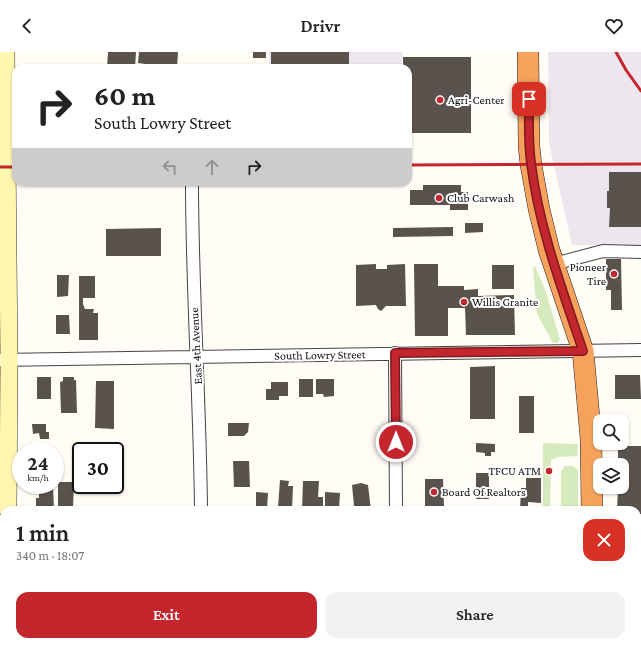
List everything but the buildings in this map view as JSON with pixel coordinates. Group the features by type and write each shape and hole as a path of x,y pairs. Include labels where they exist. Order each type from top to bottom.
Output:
{"highway":[{"path":"528,52 529,146 539,209 554,264 583,351 590,439 592,506"}],"street":[{"path":"6,52 5,360 8,506"},
{"name":"East 4th Avenue","path":"192,186 192,265 197,358 201,506"},
{"path":"554,264 603,251 641,252"},
{"name":"South Lowry Street","path":"5,360 641,350"},
{"path":"395,353 396,506"}],"shaded area":[{"path":"269,52 402,52 402,64 269,64"},
{"path":"548,52 641,52 641,246 572,245 549,144"}],"green space":[{"path":"535,266 546,292 560,340 557,343 553,343 537,314 533,269"},
{"path":"543,443 578,444 577,456 558,457 551,460 550,506 543,506"},
{"path":"565,466 573,466 578,470 578,506 561,506 561,471"}],"railway":[{"path":"616,52 626,70 641,91"},
{"path":"412,165 641,164"},
{"path":"0,167 12,167"}],"place":[{"name":"Agri-Center","path":"440,100"},
{"name":"Club Carwash","path":"439,198"},
{"name":"Pioneer Tire","path":"614,274"},
{"name":"Willis Granite","path":"464,302"},
{"name":"TFCU ATM","path":"549,471"},
{"name":"Board Of Realtors","path":"434,492"}],"route":[{"path":"396,442 395,353 583,351 549,250 539,209 529,146 529,99"}]}
